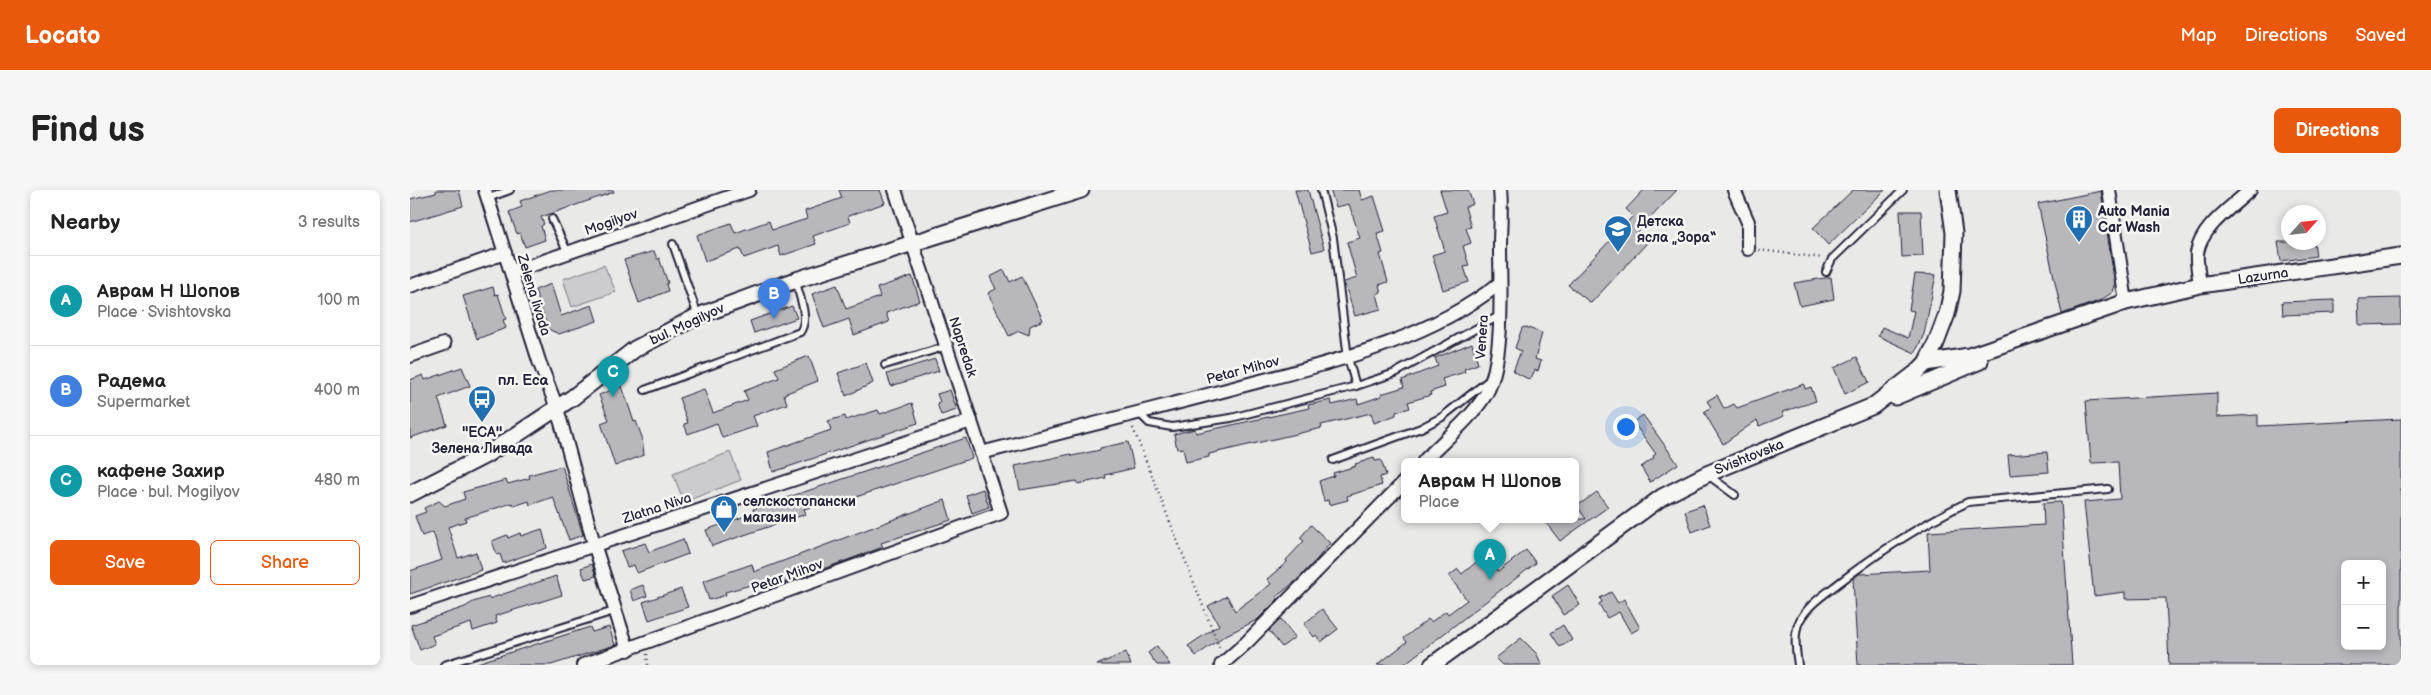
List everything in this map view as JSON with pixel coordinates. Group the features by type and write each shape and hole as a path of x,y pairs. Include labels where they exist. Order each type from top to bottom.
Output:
{"street":[{"name":"Mogilyov","path":"512,272 748,190"},
{"name":"Napredak","path":"895,190 1001,513"},
{"name":"bul. Mogilyov","path":"410,494 486,455 572,398 635,349 698,316 796,280 1081,190"},
{"name":"Venera","path":"1427,458 1473,410 1486,394 1494,376 1498,350 1500,190"},
{"path":"1734,190 1748,222 1748,249"},
{"name":"Svishtovska","path":"1432,665 1662,497 1707,474 1873,406 1926,363 1947,314 1952,291 1954,232 1948,190"},
{"path":"2109,190 2126,302"},
{"path":"2200,285 2197,254 2200,242 2208,230 2250,190"},
{"name":"Zelena livada","path":"486,194 539,361 557,408 594,544 628,650"},
{"path":"411,282 506,253"},
{"name":"Lazurna","path":"2060,326 2126,302 2200,285 2401,256"},
{"name":"Petar Mihov","path":"982,452 1348,358 1419,329 1468,306 1500,283"},
{"path":"1926,363 1969,356 2060,326"},
{"path":"1873,406 2060,326"},
{"path":"410,356 444,344"},
{"name":"Zlatna Niva","path":"410,606 971,421"},
{"path":"1223,663 1320,569 1401,485"},
{"name":"Petar Mihov","path":"583,665 1001,513"}],"lane":[{"path":"486,194 510,190"},
{"path":"1321,190 1333,238 1348,358 1356,386"},
{"path":"1826,272 1832,259 1903,190"},
{"path":"552,220 568,253"},
{"path":"673,244 698,316"},
{"path":"644,390 800,332 805,325 805,315 796,280"},
{"path":"1133,414 1148,423 1172,427 1231,418 1356,386 1395,373 1498,316"},
{"path":"886,365 947,346"},
{"path":"1333,460 1421,428 1442,417 1494,376"},
{"path":"1707,474 1735,495"},
{"path":"1798,665 1796,643 1800,621 1814,602 1875,555 1952,510 1968,502 2108,489"},
{"path":"444,665 614,611"}],"path":[{"path":"1748,249 1832,259"},
{"path":"1133,414 1223,663"}],"shaded area":[{"path":"604,265 616,292 572,307 563,279"},
{"path":"730,452 741,480 684,502 673,474"}],"building":[{"path":"436,190 459,190 463,206 410,222 410,199 436,193"},
{"path":"551,190 613,190 614,192 541,217 544,224 541,226 545,240 525,247 520,233 517,234 509,212 522,207 520,201"},
{"path":"839,190 880,190 885,203 848,216 850,223 813,236 816,244 781,256 778,246 744,258 740,249 705,261 697,235 731,223 735,233 769,221 772,230 807,219 805,211 842,198"},
{"path":"1295,190 1308,190 1324,249 1312,252"},
{"path":"1330,190 1359,190 1362,200 1374,196 1385,231 1377,233 1383,253 1380,254 1388,282 1379,285 1381,292 1377,294 1381,309 1355,316 1344,282 1357,278 1347,242 1360,238 1349,204 1336,207"},
{"path":"1440,190 1468,190 1473,204 1465,207 1471,227 1466,228 1471,243 1463,246 1469,266 1464,267 1469,282 1443,290 1432,255 1445,251 1434,216 1447,212"},
{"path":"1644,190 1677,190 1636,233 1647,243 1591,303 1568,285 1633,216 1626,209"},
{"path":"1853,190 1885,190 1828,245 1813,228"},
{"name":"Auto Mania Car Wash","path":"2101,191 2115,286 2113,292 2101,300 2062,314 2038,204"},
{"path":"1900,211 1921,211 1923,256 1902,257"},
{"path":"2278,242 2281,242 2281,250 2315,250 2316,256 2281,261"},
{"path":"654,251 657,259 659,258 668,283 666,284 668,291 639,303 624,260"},
{"path":"1004,270 1010,282 1022,276 1043,320 1030,326 1029,335 1019,331 1009,336 988,293 996,289 990,277"},
{"path":"1915,274 1936,275 1924,334 1915,353 1878,336 1882,327 1908,338 1914,311 1909,310"},
{"path":"912,276 920,301 886,313 889,322 854,335 849,319 824,328 812,294 837,285 846,309 880,297 877,288"},
{"path":"1831,277 1834,299 1800,306 1794,283"},
{"path":"551,284 561,316 592,305 597,321 559,334 548,329 535,290"},
{"path":"493,287 495,295 498,294 506,319 503,320 506,328 477,339 463,296"},
{"path":"2401,298 2401,324 2359,325 2358,299"},
{"path":"2334,300 2334,313 2283,315 2282,302"},
{"path":"792,306 797,318 754,333 750,321"},
{"path":"1525,327 1542,333 1535,359 1541,361 1538,371 1535,370 1530,380 1513,371 1521,351 1515,348 1522,328"},
{"path":"1472,343 1478,364 1464,369 1465,372 1442,379 1445,387 1430,392 1431,395 1408,402 1410,408 1396,412 1396,415 1374,423 1371,413 1321,425 1322,428 1209,454 1209,457 1186,462 1183,448 1177,449 1174,434 1195,429 1196,433 1309,408 1308,405 1331,400 1332,405 1357,399 1358,404 1382,396 1381,394 1404,387 1402,380 1438,366 1435,358"},
{"path":"809,356 818,381 784,394 787,404 753,416 757,426 722,438 717,423 688,434 684,424 688,423 679,398 704,389 713,413 748,400 744,391 779,378 775,369"},
{"path":"1857,357 1869,382 1845,394 1834,368"},
{"path":"935,359 939,371 891,386 887,374"},
{"path":"866,363 873,383 846,396 838,373"},
{"path":"462,367 470,386 438,398 447,425 410,438 410,380 423,375 425,380"},
{"path":"1804,384 1805,389 1811,387 1816,401 1782,412 1784,416 1759,426 1757,420 1723,444 1704,412 1711,407 1707,401 1717,395 1724,409 1734,404 1737,408"},
{"path":"622,386 634,422 636,421 642,437 644,455 615,466 601,423 609,420 599,395"},
{"path":"950,390 957,410 941,415 937,403 940,402 937,394"},
{"path":"2217,393 2217,417 2258,415 2258,426 2401,419 2401,665 2169,665 2166,598 2125,599 2125,592 2094,596 2084,502 2120,499 2118,462 2091,463 2086,401"},
{"path":"912,403 918,423 773,472 768,452 831,430 828,421 845,416 846,420 878,410 880,414"},
{"path":"1643,415 1678,464 1650,482 1641,467 1654,458 1653,456 1656,454 1633,422"},
{"path":"966,438 972,458 853,498 827,505 826,502 804,509 806,514 712,546 706,530 754,513 753,509"},
{"path":"1128,442 1134,468 1105,475 1106,478 1078,484 1077,481 1020,490 1015,466 1071,454 1072,456"},
{"path":"2047,452 2049,472 2010,475 2008,455"},
{"path":"1374,458 1375,461 1381,460 1386,475 1380,477 1382,485 1347,496 1348,500 1329,505 1328,500 1324,501 1319,481 1334,476 1333,473"},
{"path":"562,466 583,535 569,540 553,497 530,505 529,501 514,506 512,503 465,518 466,521 448,527 458,558 476,552 481,570 410,594 410,571 442,560 433,532 422,536 415,516 426,512 424,508 439,501 445,506 465,499 463,492 506,480 508,484 530,478 529,475"},
{"path":"983,489 989,507 972,513 966,495"},
{"path":"1597,492 1608,507 1560,541 1546,523 1579,523 1579,519 1586,519 1579,509 1579,505"},
{"path":"945,500 951,520 881,543 883,547 776,586 773,579 725,592 726,595 709,600 703,581 752,564 754,572"},
{"path":"2061,502 2072,665 1858,665 1853,579 1859,574 1930,570 1928,532 2044,525 2043,503"},
{"path":"1703,505 1710,525 1692,532 1685,511"},
{"path":"1311,525 1330,543 1318,558 1296,581 1276,597 1278,599 1257,620 1224,636 1196,656 1188,646 1219,625 1208,606 1227,596 1235,611 1271,584 1267,579 1287,562 1286,560 1304,541 1300,538"},
{"path":"542,529 547,548 503,563 500,554 497,555 492,541 507,535 508,538 520,533 521,536"},
{"path":"683,539 688,554 637,573 634,565 627,567 621,551 645,543 649,552"},
{"path":"1526,550 1536,563 1403,665 1377,665 1407,642 1404,638 1428,619 1431,622 1446,611 1448,614 1467,600 1449,576 1458,569 1462,574 1480,559 1490,571 1495,567 1498,572"},
{"path":"592,564 596,576 585,579 581,568"},
{"path":"556,576 562,595 495,616 497,623 473,631 471,623 432,636 435,644 420,650 411,625 465,607 473,602 489,597 489,599"},
{"path":"643,585 647,596 634,601 630,590"},
{"path":"1568,585 1580,605 1563,615 1552,596"},
{"path":"681,589 688,607 649,620 643,602"},
{"path":"1611,592 1618,603 1624,599 1640,628 1631,633 1619,612 1607,618 1599,604 1602,602 1600,598"},
{"path":"1322,609 1338,629 1321,642 1316,635 1314,637 1304,624"},
{"path":"1281,619 1295,637 1282,647 1269,631"},
{"path":"1563,625 1572,640 1560,647 1551,633"},
{"path":"590,627 592,632 609,627 615,645 551,665 478,665 477,663"},
{"path":"1521,638 1536,653 1542,665 1503,665 1496,658"},
{"path":"1157,646 1170,665 1157,665 1148,653"},
{"path":"1126,652 1131,665 1097,665"}],"place":[{"name":"Auto Mania Car Wash","path":"2079,243"},
{"name":"Детска ясла „Зора“","path":"1618,253"},
{"name":"Радема","path":"774,319"},
{"name":"кафене Захир","path":"613,397"},
{"name":"''ЕСА'' Зелена Ливада","path":"482,423"},
{"name":"селскостопански магазин","path":"724,533"},
{"name":"Аврам Н Шопов","path":"1490,580"}],"district":[{"name":"пл. Еса","path":"523,380"}]}
